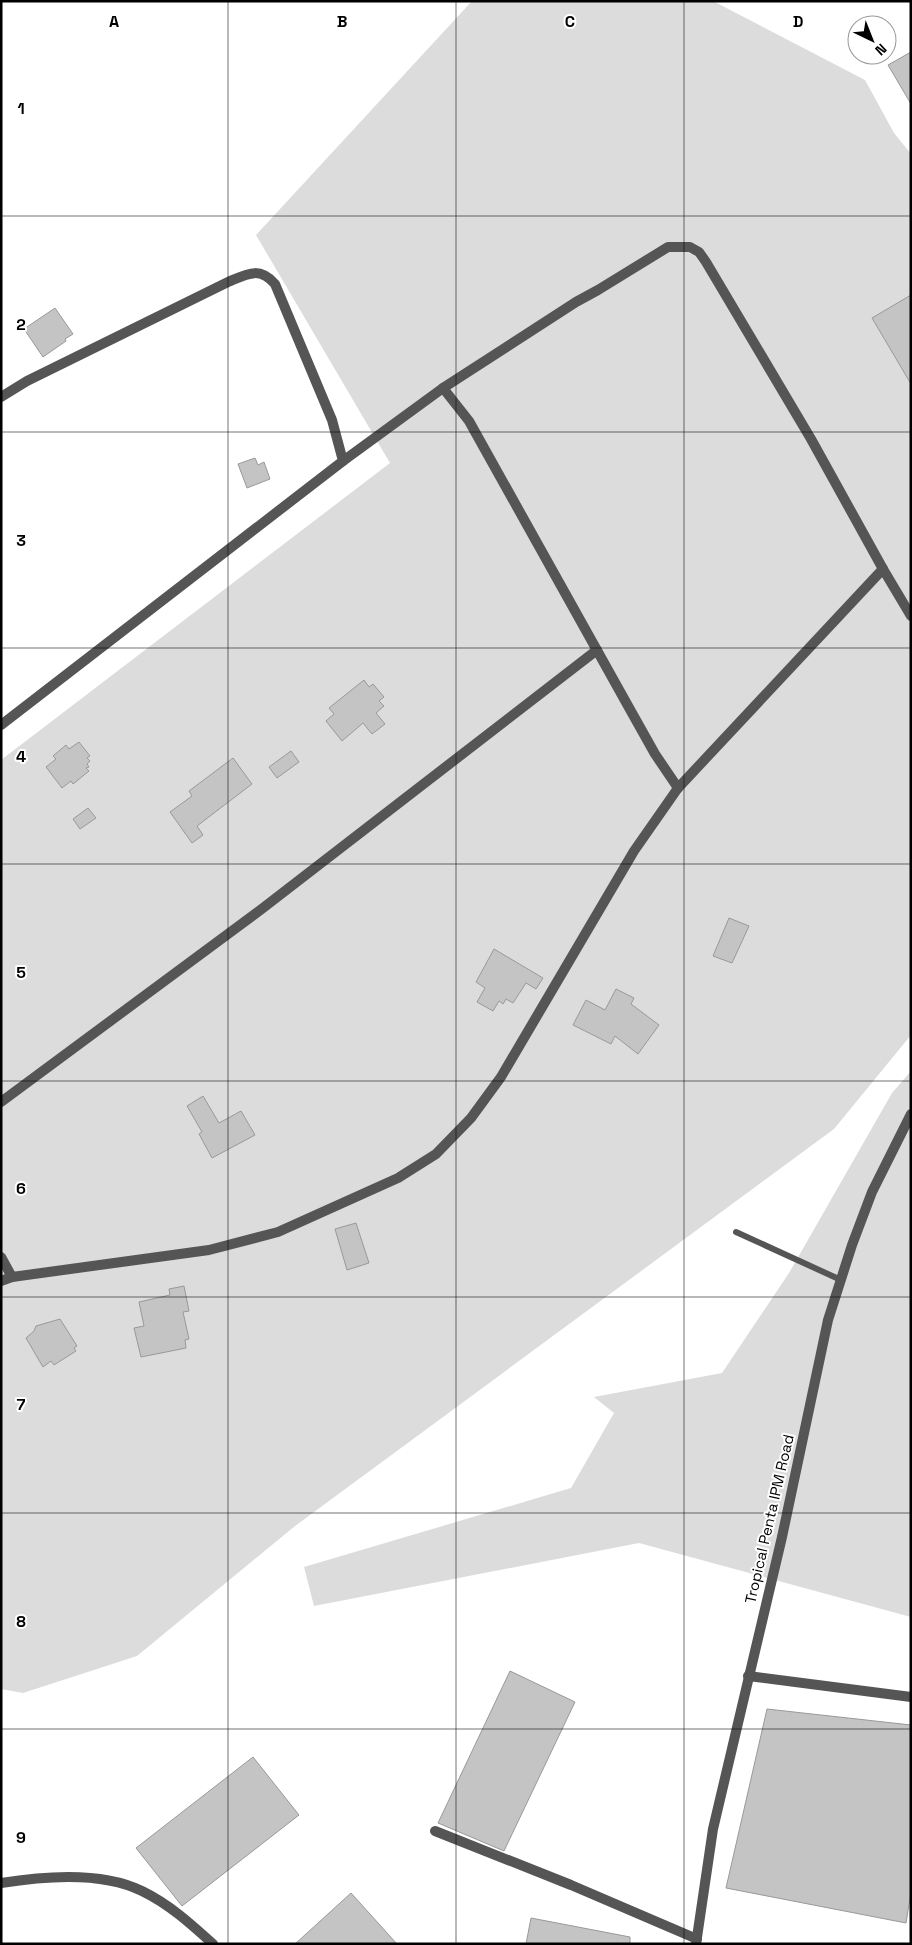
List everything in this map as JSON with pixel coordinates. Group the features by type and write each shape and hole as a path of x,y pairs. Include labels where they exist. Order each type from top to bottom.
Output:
{"street":[{"path":"1,725 343,461 442,388 576,302 668,247 690,246 699,252 711,270 811,439 911,616"},
{"path":"1,397 27,381 252,272 262,274 275,284 332,420 343,461"},
{"path":"442,388 469,421 655,754 678,788"},
{"path":"1,1281 12,1277 209,1250 278,1232 398,1178 436,1154 471,1118 501,1077 634,851 678,788 883,569"},
{"path":"1,1102 263,908 597,650"},
{"name":"Tropical Penta IPM Road","path":"697,1941 713,1829 782,1537 828,1320 872,1192 911,1114"},
{"path":"1,1257 12,1277"},
{"path":"748,1676 911,1697"},
{"path":"434,1831 571,1884 697,1941"},
{"path":"1,1883 37,1877 106,1879 141,1890 186,1919 213,1944"}],"lane":[{"path":"736,1232 841,1280"}],"shaded area":[{"path":"472,1 713,1 865,80 894,133 911,154 911,1035 834,1129 295,1526 137,1656 23,1693 1,1689 1,760 390,463 256,235"},
{"path":"911,1071 911,1617 639,1543 314,1606 304,1567 571,1488 614,1413 594,1397 722,1373 789,1273 892,1093"}],"building":[{"path":"911,52 911,104 888,65 897,65 897,60"},
{"path":"911,295 911,384 872,318"},
{"path":"55,308 73,334 43,357 24,329"},
{"path":"255,458 258,465 264,462 270,479 247,488 238,464"},
{"path":"364,680 369,687 373,684 384,697 379,701 384,706 376,713 385,724 372,734 363,723 342,741 326,721 334,714 329,708"},
{"path":"79,742 90,756 87,758 90,761 87,764 89,767 86,768 89,771 73,784 71,781 62,788 46,767 56,759 53,756 66,745 69,749"},
{"path":"291,751 299,762 277,778 269,767"},
{"path":"233,758 252,784 197,826 203,835 192,843 170,812 192,796 189,791"},
{"path":"88,808 96,818 80,829 73,819"},
{"path":"729,918 749,926 732,963 713,956"},
{"path":"494,949 543,978 536,989 526,983 513,1003 506,999 503,1004 499,1001 493,1011 477,1002 485,988 476,982"},
{"path":"616,989 634,998 631,1004 659,1025 638,1054 615,1036 611,1044 573,1025 586,1000 605,1010"},
{"path":"203,1096 219,1123 241,1111 255,1135 212,1158 199,1134 202,1132 187,1106"},
{"path":"356,1223 369,1263 347,1270 335,1229"},
{"path":"184,1286 189,1311 183,1312 189,1339 185,1340 186,1348 141,1357 134,1328 144,1326 139,1302 170,1295 169,1289"},
{"path":"60,1319 77,1346 74,1348 76,1351 54,1365 51,1361 43,1367 26,1338 34,1331 36,1326"},
{"path":"510,1671 575,1702 504,1851 438,1823"},
{"path":"767,1709 911,1725 911,1892 906,1923 726,1888"},
{"path":"253,1757 299,1815 182,1906 136,1848"},
{"path":"351,1893 397,1944 295,1944"},
{"path":"531,1918 630,1937 630,1944 526,1944"}]}
